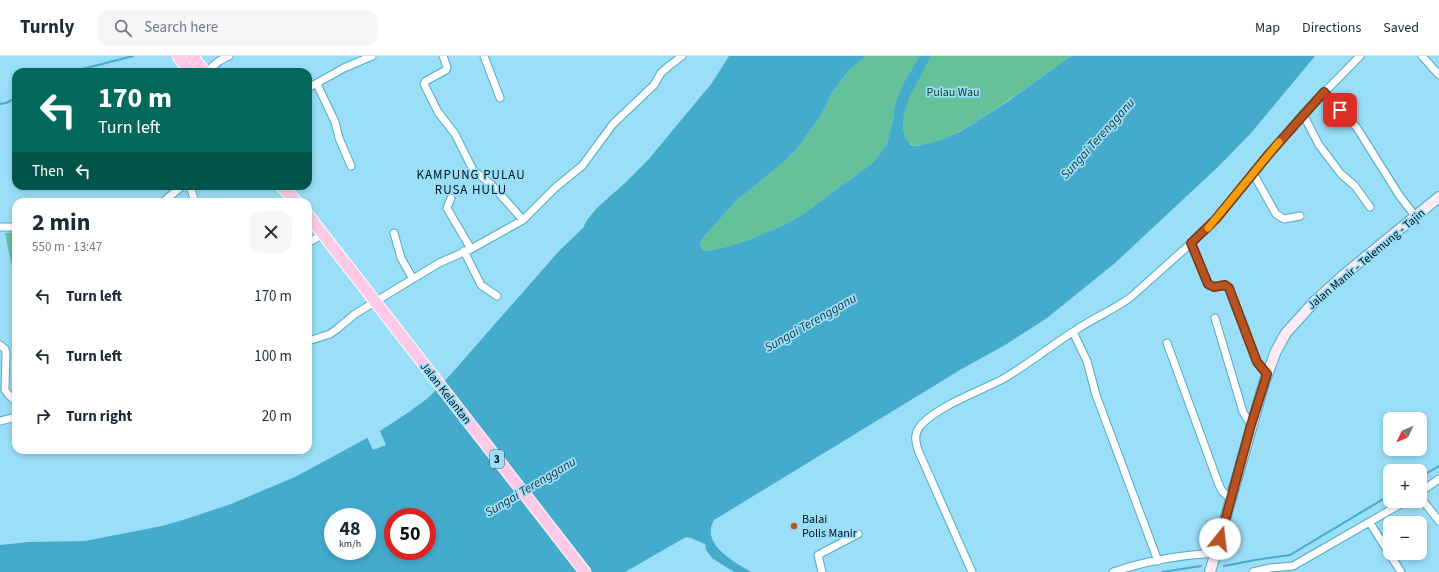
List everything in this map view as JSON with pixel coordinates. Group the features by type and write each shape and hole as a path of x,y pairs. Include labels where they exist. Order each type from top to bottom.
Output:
{"highway":[{"path":"178,56 187,68"},
{"path":"192,56 202,68"},
{"path":"286,190 294,198"},
{"name":"Jalan Kelantan","path":"312,220 585,572"}],"main road":[{"name":"Jalan Manir - Telemung - Tajin","path":"1210,572 1232,498 1251,425 1267,374 1276,351 1286,334 1300,315 1344,274 1438,199"}],"street":[{"path":"211,68 219,61 229,56"},
{"path":"312,86 344,68 372,56"},
{"path":"443,56 447,67 446,70 426,81 424,84 438,112 455,134 473,170 491,184 523,220"},
{"path":"484,56 500,98"},
{"path":"312,340 333,332 355,314 439,263 468,250 523,220 556,187 582,166 614,124 654,85 661,73 682,56"},
{"path":"972,572 918,450 915,436 917,430 922,424 940,410 1004,378 1073,332 1123,304 1216,219 1303,114 1360,56"},
{"path":"1422,56 1439,75"},
{"path":"317,84 335,122 339,138 351,166"},
{"path":"1324,92 1357,128 1399,195 1415,216"},
{"path":"1303,114 1319,145 1342,174 1355,186 1370,207"},
{"path":"1253,173 1276,214 1284,218 1300,216"},
{"path":"168,198 177,190"},
{"path":"451,198 447,208 468,250 481,285 497,296"},
{"path":"0,227 12,226"},
{"path":"394,233 401,258 413,280"},
{"path":"312,241 323,234"},
{"path":"1191,243 1208,284 1214,287 1225,285 1229,288 1257,362 1267,374"},
{"path":"1215,318 1243,412 1251,425"},
{"path":"1073,332 1087,361 1096,395 1158,561"},
{"path":"1167,343 1219,485 1226,495 1232,498"},
{"path":"0,345 5,349 6,353 3,393 12,399"},
{"path":"0,422 12,418"},
{"path":"1427,487 1439,479"},
{"path":"1427,506 1439,521"},
{"path":"1253,572 1270,568 1293,566 1394,508"},
{"path":"1370,522 1401,572"},
{"path":"822,572 818,555 858,534"},
{"path":"1113,572 1128,567 1158,561 1198,554 1216,553"}],"green space":[{"path":"866,56 920,56 905,80 897,99 887,144 874,162 805,213 786,224 730,246 707,251 702,250 700,244 702,239 735,202 786,160 798,148 822,113 833,91 848,71"},
{"name":"Pulau Wau","path":"931,56 1071,56 1038,80 959,132 937,142 914,145 909,143 905,137 903,122 904,112 911,92"},
{"path":"12,232 12,267 5,233"}],"water":[{"name":"Sungai Terengganu","path":"729,56 866,56 848,71 833,91 822,113 798,148 786,160 735,202 702,239 700,244 702,250 707,251 730,246 751,239 786,224 805,213 874,162 887,144 897,99 905,80 920,56 931,56 909,98 904,114 903,126 905,138 911,145 917,146 942,140 961,131 1007,102 1071,56 1315,56 1251,133 1220,165 1115,263 1047,318 1005,345 960,370 714,520 711,529 711,537 715,544 728,557 751,572 734,572 712,558 706,550 705,544 686,537 625,572 0,572 0,545 29,542 85,541 162,526 186,519 231,504 295,477 380,431 428,398 452,373 559,251 583,228 587,220 597,208 648,160 712,83"}],"pier":[{"path":"380,431 386,445 373,450 367,437"}],"waterway":[{"path":"86,68 133,56"},
{"path":"0,104 12,100"},
{"path":"1427,473 1439,466"},
{"path":"1224,566 1290,555 1383,499"},
{"path":"1162,572 1201,566"}],"slow traffic":[{"path":"1208,228 1279,142"}],"place":[{"name":"Balai Polis Manir","path":"794,526"}],"district":[{"name":"KAMPUNG PULAU RUSA HULU","path":"471,182"}],"route":[{"path":"1220,539 1236,485 1251,425 1267,374 1257,362 1229,288 1225,285 1214,287 1208,284 1191,243 1216,219 1268,155 1324,92 1340,110"}]}
